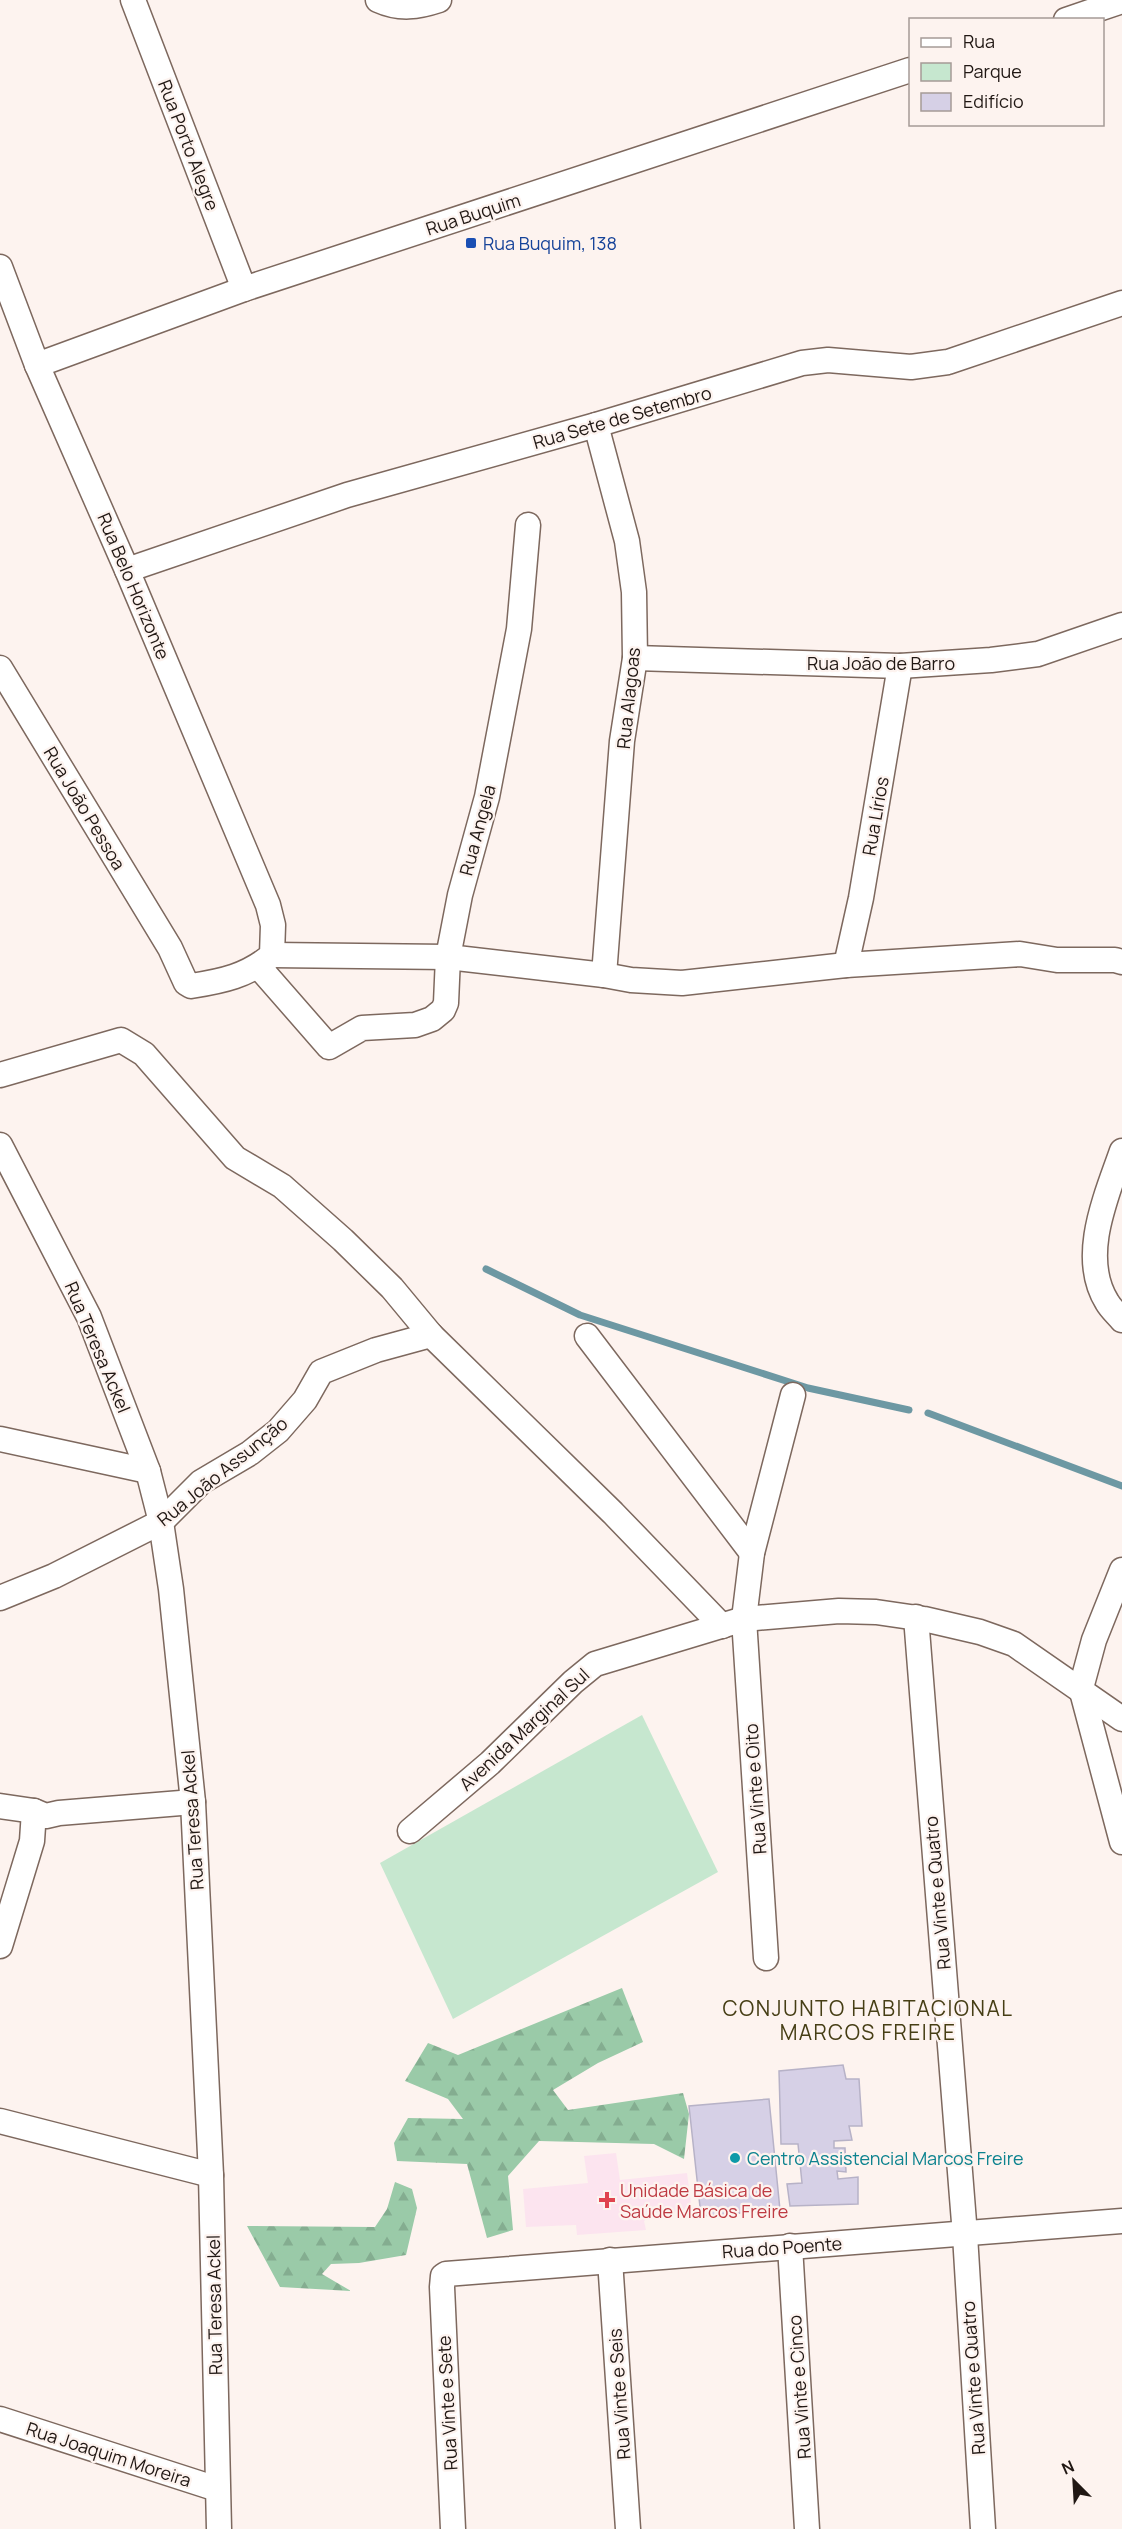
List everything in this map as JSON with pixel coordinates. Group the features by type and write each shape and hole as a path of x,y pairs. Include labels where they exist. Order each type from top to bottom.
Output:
{"street":[{"name":"Rua Porto Alegre","path":"133,0 244,289"},
{"path":"378,0 400,7 417,7 439,0"},
{"path":"1072,18 1122,1"},
{"name":"Rua Buquim","path":"37,365 244,289 909,70"},
{"name":"Rua Belo Horizonte","path":"0,267 37,365 128,570 268,905 273,925 265,961"},
{"name":"Rua Sete de Setembro","path":"128,570 347,495 596,426 802,363 828,360 910,367 948,362 1122,303"},
{"name":"Rua Alagoas","path":"596,426 627,541 634,592 635,658 622,741 604,975"},
{"name":"Rua Angela","path":"265,961 329,1047 362,1028 415,1025 438,1016 446,1003 448,957 460,895 487,797 506,706 519,629 528,525"},
{"name":"Rua João de Barro","path":"635,658 900,666 991,660 1038,654 1122,625"},
{"name":"Rua Lírios","path":"846,965 861,898 900,666"},
{"name":"Rua João Pessoa","path":"0,668 170,948 186,983 191,986 224,981 241,976 265,961"},
{"path":"265,961 448,957 632,980 682,983 846,965 1020,954 1057,960 1122,962"},
{"path":"0,1074 121,1040 144,1054 235,1158 282,1186 343,1240 392,1288 431,1335 613,1513 733,1622"},
{"name":"Rua Teresa Ackel","path":"0,1145 89,1317 148,1471 161,1522 171,1589 193,1802 211,2175 219,2529"},
{"path":"1122,1151 1106,1197 1094,1264 1107,1302 1122,1320"},
{"name":"Rua João Assunção","path":"0,1598 54,1576 161,1522 201,1482 250,1453 278,1431 305,1400 321,1372 376,1350 431,1335"},
{"path":"587,1336 752,1553"},
{"name":"Rua Vinte e Oito","path":"766,1958 733,1622 793,1395"},
{"path":"0,1439 148,1471"},
{"path":"1122,1570 1094,1640 1081,1688 1122,1842"},
{"name":"Avenida Marginal Sul","path":"410,1831 490,1763 573,1682 595,1664 733,1622 839,1611 876,1612 915,1617 980,1632 1014,1644 1081,1688 1122,1719"},
{"name":"Rua Vinte e Quatro","path":"915,1617 964,2235 983,2529"},
{"path":"0,1806 34,1811 46,1816 193,1802"},
{"path":"0,1946 32,1841 34,1811"},
{"path":"0,2121 211,2175"},
{"name":"Rua do Poente","path":"443,2276 450,2272 964,2235 1122,2221"},
{"name":"Rua Vinte e Cinco","path":"790,2246 807,2529"},
{"name":"Rua Vinte e Seis","path":"610,2260 627,2529"},
{"name":"Rua Vinte e Sete","path":"443,2276 453,2529"},
{"name":"Rua Joaquim Moreira","path":"0,2419 218,2489"}],"shaded area":[{"name":"Unidade Básica de Saúde Marcos Freire","path":"616,2153 620,2180 687,2173 692,2211 654,2213 644,2221 646,2230 577,2235 576,2225 526,2227 523,2189 588,2183 584,2156"}],"green space":[{"path":"642,1715 718,1872 453,2019 380,1863"},
{"path":"622,1988 643,2042 598,2063 553,2090 568,2110 683,2093 689,2114 684,2159 654,2144 539,2141 508,2176 513,2230 487,2238 467,2164 397,2161 394,2143 408,2118 463,2119 448,2099 405,2081 428,2043 458,2055"},
{"path":"395,2182 412,2189 417,2208 406,2255 359,2263 331,2264 322,2274 351,2291 280,2287 247,2226 375,2227 387,2209"}],"building":[{"path":"843,2065 846,2079 859,2079 862,2126 849,2126 852,2140 834,2141 834,2148 845,2148 846,2172 837,2171 838,2179 858,2177 858,2204 790,2206 787,2184 802,2183 798,2144 781,2144 779,2071"},
{"name":"Centro Assistencial Marcos Freire","path":"769,2099 780,2210 701,2216 689,2106"}],"waterway":[{"path":"486,1269 580,1315 808,1388 909,1410"},
{"path":"928,1413 1122,1486"}],"place":[{"name":"Rua Buquim, 138","path":"471,243"},
{"name":"Centro Assistencial Marcos Freire","path":"735,2158"},
{"name":"Unidade Básica de Saúde Marcos Freire","path":"607,2200"}],"district":[{"name":"CONJUNTO HABITACIONAL MARCOS FREIRE","path":"868,2020"}]}
